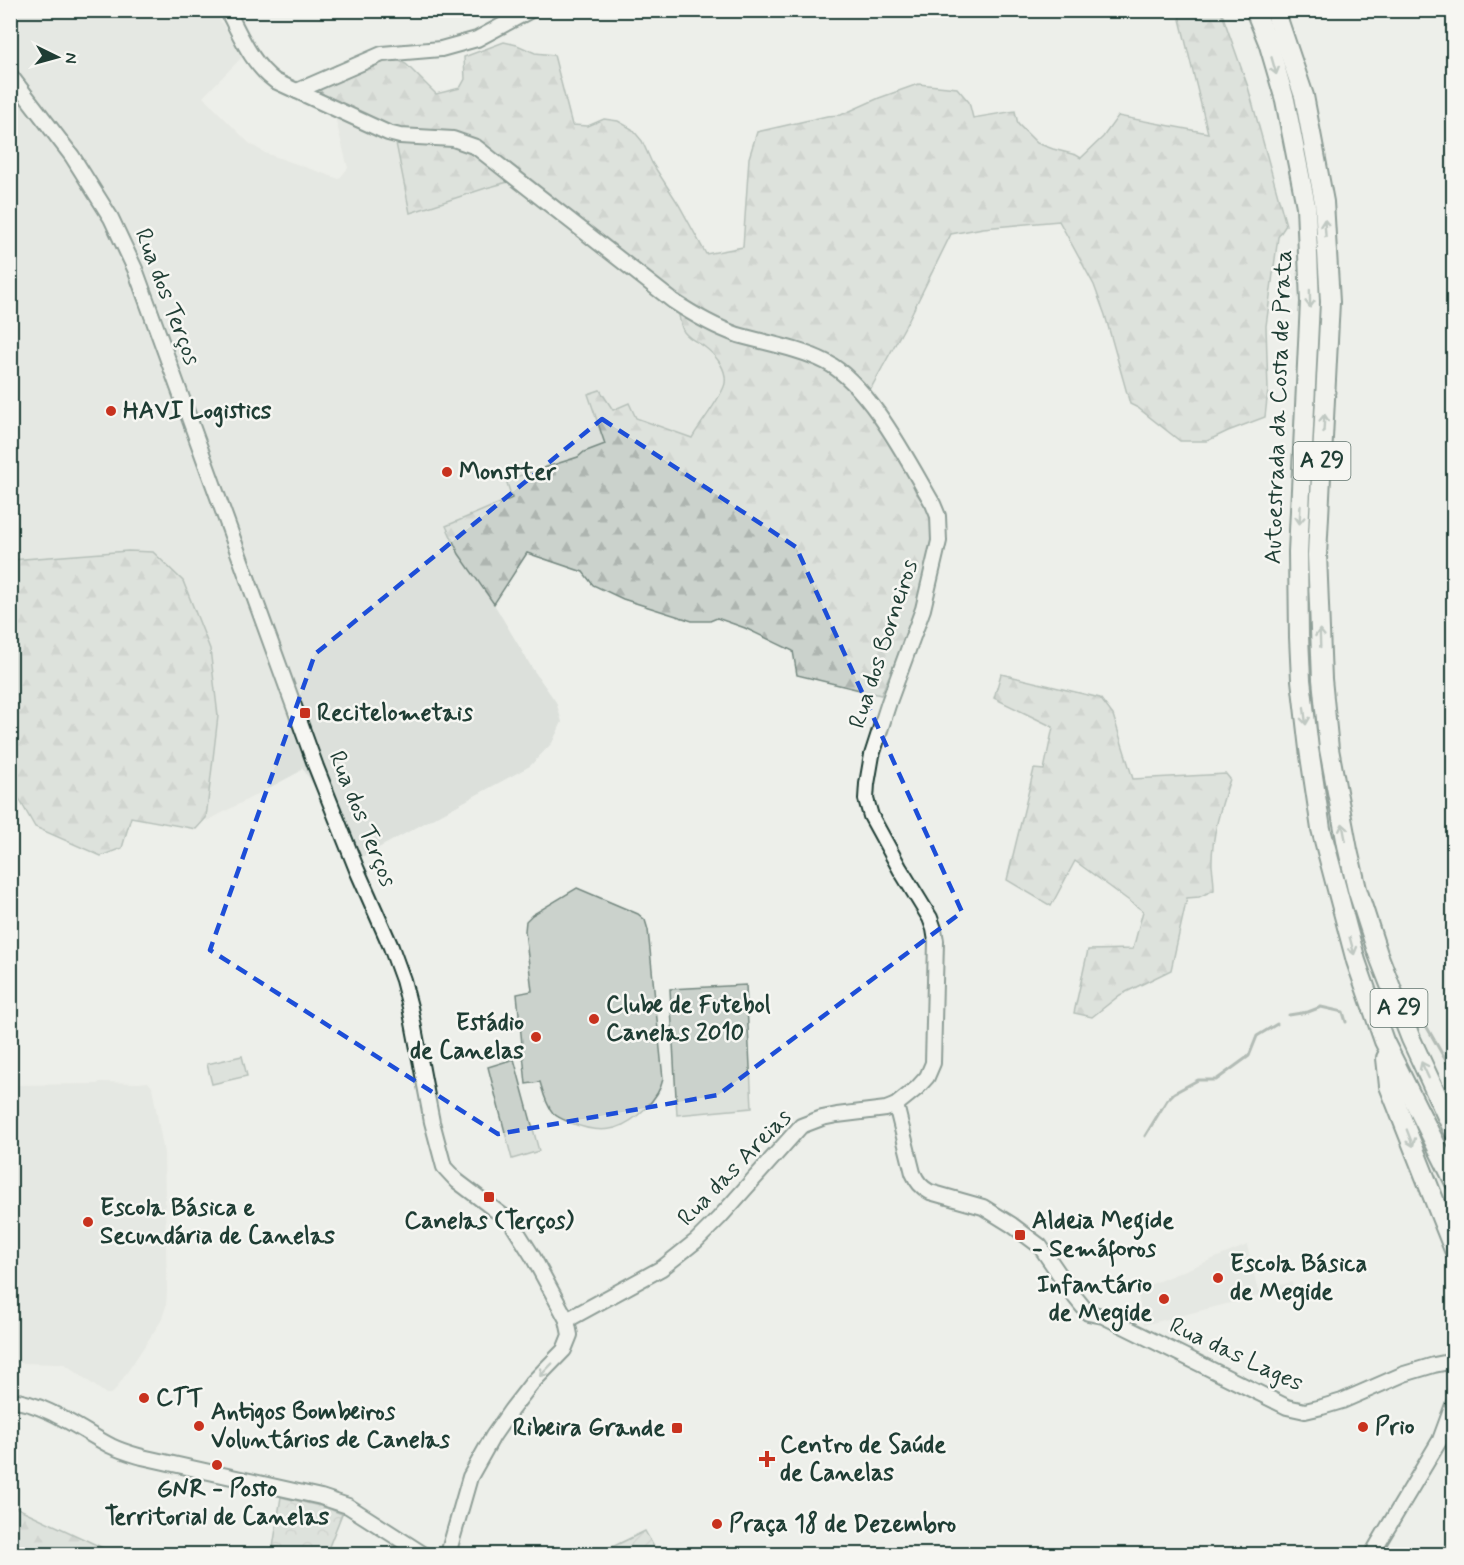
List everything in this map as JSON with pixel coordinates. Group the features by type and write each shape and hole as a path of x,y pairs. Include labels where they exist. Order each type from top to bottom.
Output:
{"highway":[{"name":"Autoestrada da Costa de Prata","path":"1255,10 1268,42 1285,100 1306,206 1310,302 1298,552 1301,680 1321,829 1356,961 1384,1041 1454,1181"},
{"name":"Autoestrada da Costa de Prata","path":"1275,10 1304,96 1324,202 1330,302 1317,555 1322,680 1329,749 1357,889 1378,954 1411,1039 1452,1127"},
{"path":"1384,1041 1389,1086 1454,1250"}],"street":[{"name":"Rua dos Borneiros","path":"227,10 258,67 275,81 388,133 400,136 453,139 476,147 693,314 724,330 817,358 836,368 854,384 872,406 894,439 938,516 939,541 923,609 872,755 866,799 871,816 930,918 934,929 936,941 933,1063"},
{"path":"297,92 382,54 441,49 477,39 531,10"},
{"name":"Rua dos Terços","path":"10,75 72,156 111,218 135,269 316,767 391,947 407,998 432,1122 444,1167 457,1181 512,1222 567,1320"},
{"name":"Rua das Areias","path":"567,1320 662,1268 696,1241 801,1126 822,1118 886,1109 896,1105 927,1077 933,1063"},
{"name":"Rua das Lages","path":"896,1105 913,1173 923,1188 983,1207 1040,1246 1088,1313 1112,1320 1287,1407 1305,1411 1342,1401 1404,1374 1454,1361"},
{"path":"448,1554 470,1477 511,1410 532,1383 564,1350 570,1335 567,1320"},
{"path":"1434,1365 1454,1371"},
{"path":"10,1400 22,1401 40,1408 113,1447 142,1457 295,1491 348,1506 423,1554"},
{"path":"1372,1554 1440,1440 1454,1402"}],"highlighted area":[{"path":"602,419 796,547 962,912 718,1095 498,1134 210,950 315,654"}],"shaded area":[{"path":"10,11 214,11 243,56 203,97 249,143 265,153 339,179 348,168 334,113 338,109 486,188 523,178 676,296 682,331 693,342 705,347 724,367 725,383 721,393 692,438 613,410 588,394 606,444 584,452 578,457 507,481 512,498 498,505 459,554 494,604 532,668 556,702 562,722 552,743 530,766 347,865 317,791 302,767 299,772 207,821 218,716 210,649 183,581 128,551 11,560"},
{"name":"Escola Básica e Secundária de Canelas","path":"100,1082 148,1082 152,1087 164,1153 166,1306 161,1321 114,1392 110,1394 106,1394 65,1364 17,1363 10,1366 11,1085 97,1084"},
{"name":"Escola Básica de Megide","path":"1247,1245 1258,1291 1292,1282 1293,1287 1144,1325 1137,1290"}],"green space":[{"path":"1178,11 1221,11 1248,87 1286,225 1278,237 1266,326 1268,390 1265,417 1207,441 1180,441 1130,404 1105,315 1094,285 1059,221 983,228 951,234 908,321 865,399 908,472 916,493 931,513 933,543 926,589 881,695 797,675 793,651 745,628 717,618 710,621 692,621 623,599 593,585 583,572 527,553 494,604 459,554 446,526 512,498 506,480 578,457 584,452 605,444 588,394 600,390 613,410 629,403 636,418 692,438 724,388 724,373 720,363 713,355 682,329 676,296 523,178 410,213 395,138 328,101 318,87 319,76 336,65 387,55 406,64 436,94 460,88 465,79 464,57 504,42 535,53 554,55 572,125 588,126 604,119 618,121 632,129 642,141 652,163 706,254 743,247 749,158 757,132 841,115 918,84 957,88 969,102 973,118 1015,111 1018,124 1037,143 1081,158 1103,137 1118,116 1208,133"},
{"path":"128,551 153,552 183,581 210,649 218,716 206,818 196,829 131,817 122,848 101,856 35,827 18,797 11,793 11,560"},
{"path":"1001,674 1100,698 1113,715 1133,779 1226,774 1230,779 1213,844 1214,890 1199,897 1187,898 1171,970 1120,995 1092,1017 1074,1013 1088,950 1133,949 1143,911 1075,861 1051,906 1007,880 1034,769 1044,770 1053,727 994,698"},
{"path":"577,888 638,914 645,920 648,930 663,1079 657,1094 645,1109 623,1125 610,1129 586,1128 560,1118 548,1106 540,1082 526,1084 517,994 532,991 525,931 526,921"},
{"path":"746,985 752,1108 677,1115 670,989"},
{"path":"242,1056 247,1076 212,1084 207,1064"},
{"path":"514,1059 539,1151 512,1159 488,1067"},
{"path":"281,1497 324,1507 342,1514 326,1554 272,1554"},
{"path":"11,1505 103,1548 117,1554 11,1554"},
{"path":"645,1531 658,1554 605,1554 604,1551"}],"waterway":[{"path":"1409,994 1415,994 1424,1022 1454,1075"},
{"path":"1289,1015 1321,1007 1343,1012 1346,1022"},
{"path":"1145,1136 1167,1100 1174,1093 1198,1080 1216,1080 1249,1056 1257,1036 1277,1024"}],"place":[{"name":"HAVI Logistics","path":"111,411"},
{"name":"Monstter","path":"447,472"},
{"name":"Recitelometais","path":"305,713"},
{"name":"Clube de Futebol Canelas 2010","path":"594,1019"},
{"name":"Estádio de Canelas","path":"536,1037"},
{"name":"Canelas (Terços)","path":"489,1197"},
{"name":"Escola Básica e Secundária de Canelas","path":"88,1222"},
{"name":"Aldeia Megide - Semáforos","path":"1020,1235"},
{"name":"Escola Básica de Megide","path":"1218,1278"},
{"name":"Infantário de Megide","path":"1164,1299"},
{"name":"CTT","path":"144,1398"},
{"name":"Antigos Bombeiros Voluntários de Canelas","path":"199,1426"},
{"name":"Prio","path":"1363,1427"},
{"name":"Ribeira Grande","path":"677,1428"},
{"name":"Centro de Saúde de Canelas","path":"767,1459"},
{"name":"GNR - Posto Territorial de Canelas","path":"217,1465"},
{"name":"Praça 18 de Dezembro","path":"717,1524"}]}
